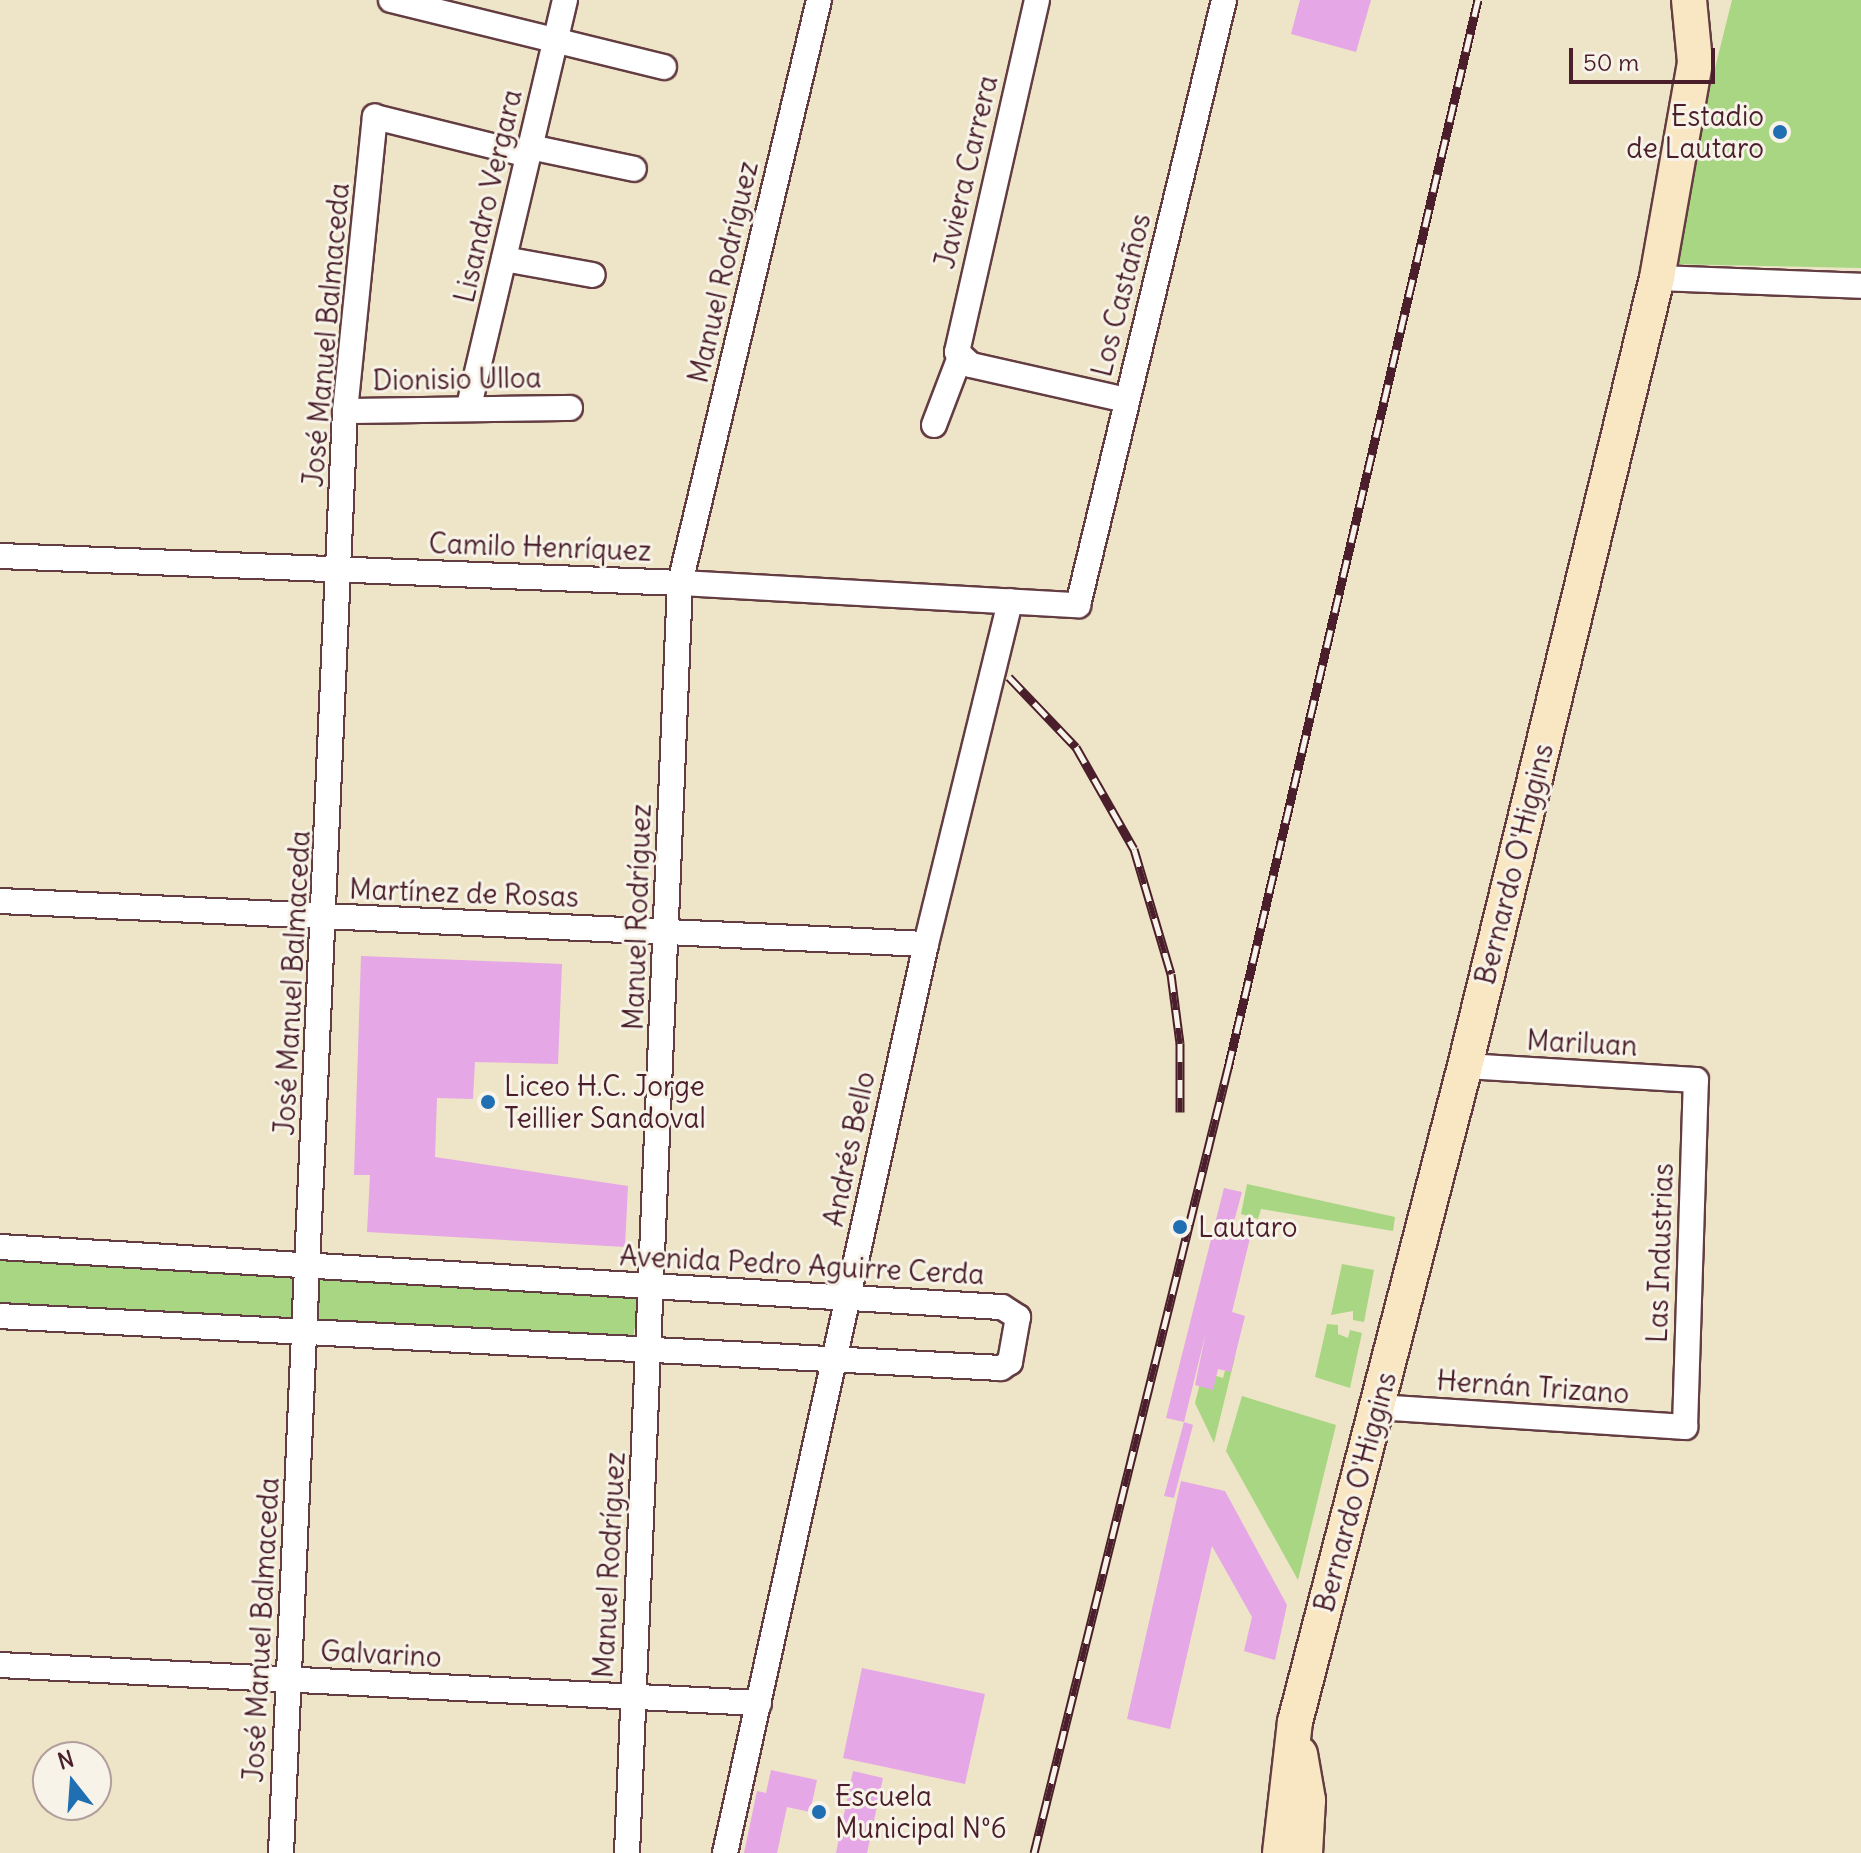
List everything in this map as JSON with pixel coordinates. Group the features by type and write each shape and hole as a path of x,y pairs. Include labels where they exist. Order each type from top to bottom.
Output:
{"main road":[{"name":"Bernardo O'Higgins","path":"1280,1853 1295,1722 1465,1066 1657,278 1695,62 1689,0"},
{"name":"Bernardo O'Higgins","path":"1295,1722 1308,1800 1305,1853"}],"street":[{"path":"391,0 664,67"},
{"name":"Lisandro Vergara","path":"469,406 565,0"},
{"name":"Manuel Rodríguez","path":"627,1853 680,583 819,0"},
{"name":"Javiera Carrera","path":"934,425 960,357 957,339 1037,0"},
{"name":"Los Castaños","path":"1078,605 1224,0"},
{"name":"José Manuel Balmaceda","path":"281,1853 341,570 345,411 375,117 529,151"},
{"path":"529,151 634,169"},
{"path":"504,259 593,275"},
{"path":"1657,278 1861,286"},
{"path":"960,357 971,365 1126,400"},
{"name":"Dionisio Ulloa","path":"345,411 469,406 570,408"},
{"name":"Camilo Henríquez","path":"0,556 680,583 1078,605"},
{"name":"Andrés Bello","path":"725,1853 926,944 1010,601"},
{"name":"Martínez de Rosas","path":"0,901 926,944"},
{"name":"Mariluan","path":"1465,1066 1696,1080"},
{"name":"Las Industrias","path":"1685,1427 1696,1080"},
{"name":"Avenida Pedro Aguirre Cerda","path":"0,1247 1009,1308 1018,1317 1010,1362 1001,1368 0,1316"},
{"name":"Hernán Trizano","path":"1377,1407 1685,1427"},
{"name":"Galvarino","path":"0,1665 759,1703"}],"green space":[{"name":"Estadio de Lautaro","path":"1732,0 1861,0 1861,268 1666,264"},
{"path":"1247,1184 1395,1217 1393,1231 1261,1209 1258,1219 1241,1214"},
{"path":"0,1260 304,1279 641,1291 632,1343 0,1308"},
{"path":"1342,1264 1374,1270 1364,1322 1353,1320 1353,1311 1331,1315"},
{"path":"1327,1324 1338,1325 1338,1334 1348,1338 1350,1330 1362,1333 1350,1388 1315,1377"},
{"path":"1229,1355 1235,1357 1214,1443 1195,1403 1203,1372 1223,1378"},
{"path":"1242,1396 1336,1425 1298,1580 1226,1451"}],"building":[{"path":"1300,0 1371,0 1356,52 1291,34"},
{"path":"361,956 562,964 558,1064 475,1062 473,1099 437,1098 435,1157 628,1186 625,1247 367,1232 370,1175 354,1175"},
{"path":"1224,1188 1242,1192 1232,1229 1251,1234 1232,1312 1245,1316 1231,1372 1218,1369 1213,1390 1195,1385 1206,1332 1184,1422 1166,1418"},
{"path":"1184,1422 1193,1425 1174,1498 1164,1496"},
{"path":"1181,1481 1225,1491 1287,1605 1275,1660 1244,1651 1252,1617 1212,1546 1170,1729 1127,1719"},
{"path":"862,1668 985,1694 965,1784 843,1758"},
{"path":"771,1770 817,1780 810,1812 787,1807 777,1853 744,1853 757,1791 766,1793"},
{"path":"853,1771 883,1778 867,1853 836,1853"}],"railway":[{"path":"1034,1853 1228,1068 1478,0"},
{"path":"1009,677 1076,747 1134,849 1171,974 1180,1043 1180,1112"}],"place":[{"name":"Estadio de Lautaro","path":"1780,132"},
{"name":"Liceo H.C. Jorge Teillier Sandoval","path":"488,1102"},
{"name":"Lautaro","path":"1180,1227"},
{"name":"Escuela Municipal N°6","path":"819,1812"}]}
